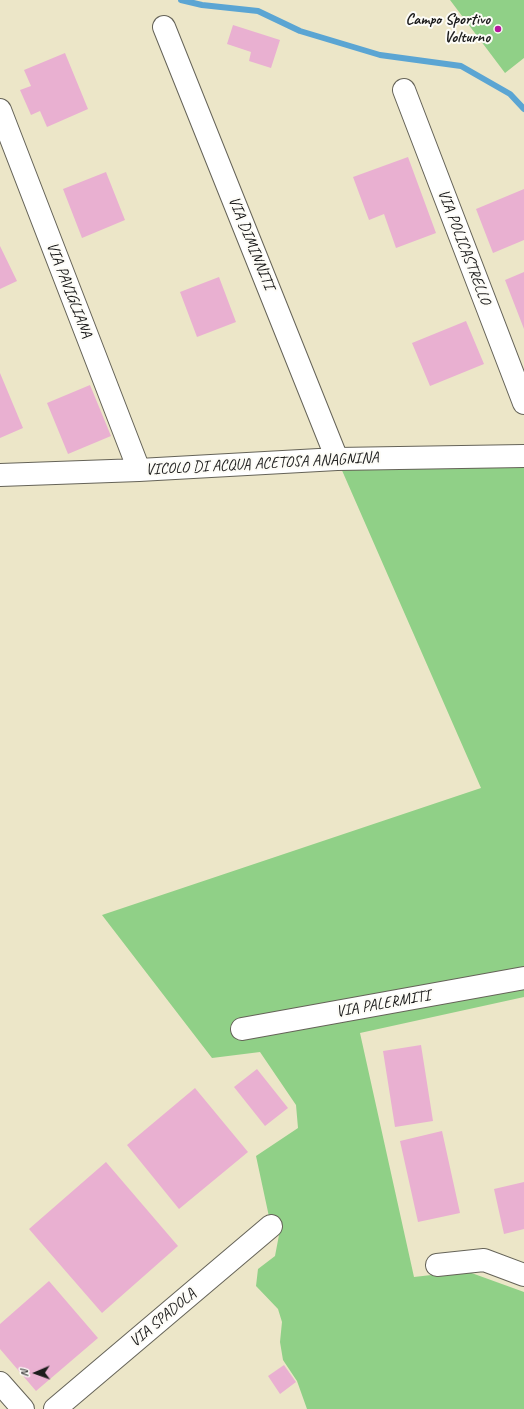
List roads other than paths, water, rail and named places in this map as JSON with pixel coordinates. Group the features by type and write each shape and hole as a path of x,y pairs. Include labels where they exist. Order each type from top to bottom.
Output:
{"street":[{"name":"VIA DIMINNITI","path":"164,27 337,460"},
{"name":"VIA POLICASTRELLO","path":"404,90 524,403"},
{"name":"VIA PAVIGLIANA","path":"0,110 139,470"},
{"name":"VICOLO DI ACQUA ACETOSA ANAGNINA","path":"0,475 337,460 524,456"},
{"name":"VIA PALERMITI","path":"242,1029 524,978"},
{"name":"VIA SPADOLA","path":"55,1409 271,1226"},
{"path":"437,1265 484,1260 524,1275"},
{"path":"0,1382 23,1409"}],"waterway":[{"path":"181,0 202,5 258,11 300,31 380,55 461,66 510,94 524,109"}],"place":[{"name":"Campo Sportivo Volturno","path":"498,29"}]}
